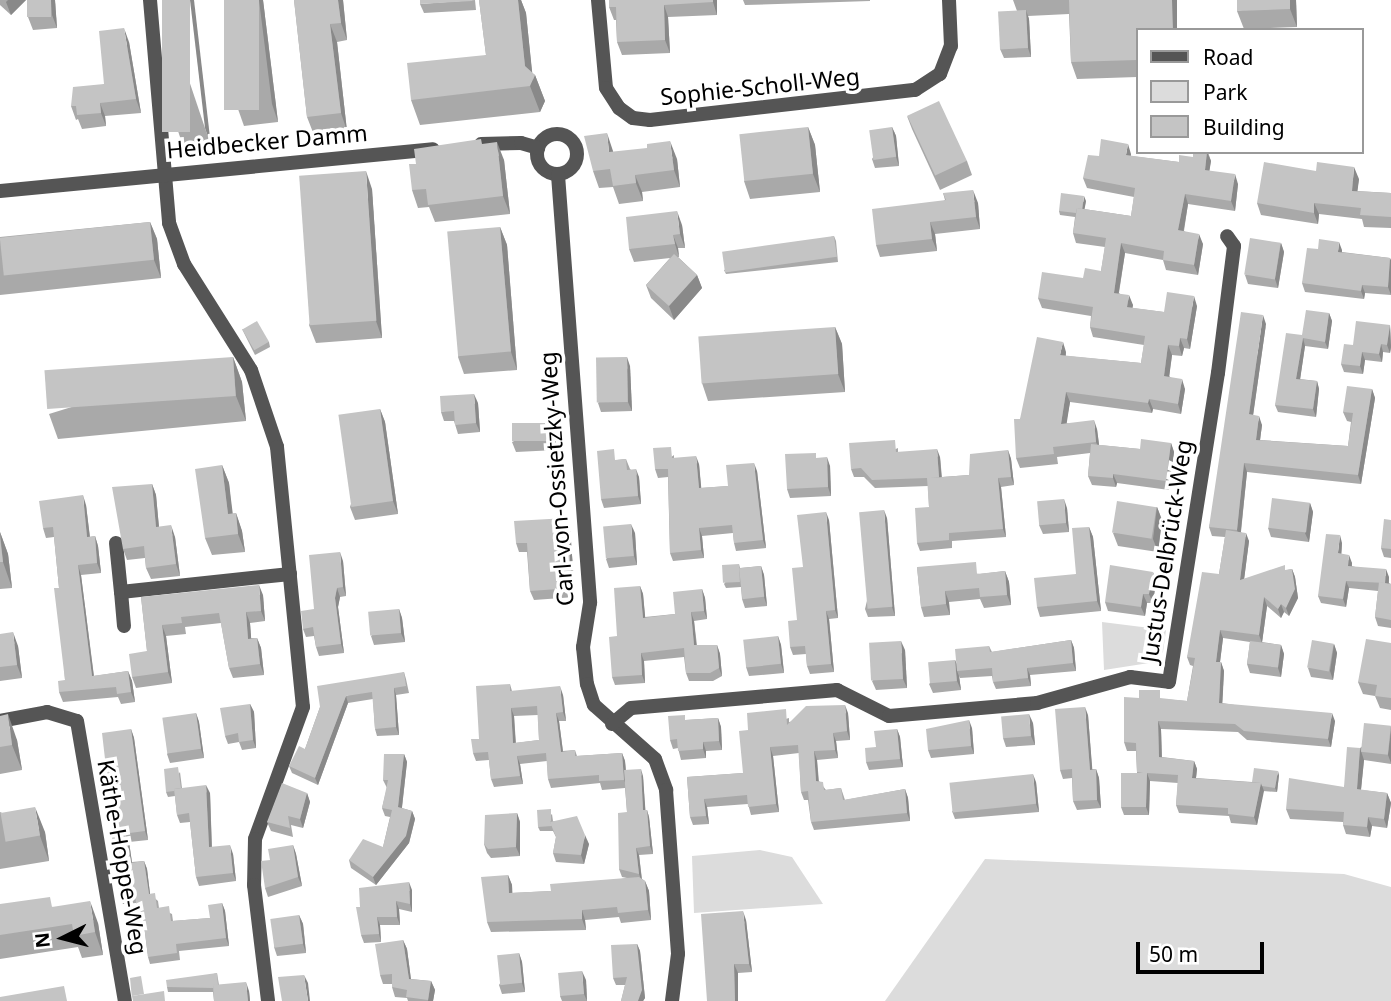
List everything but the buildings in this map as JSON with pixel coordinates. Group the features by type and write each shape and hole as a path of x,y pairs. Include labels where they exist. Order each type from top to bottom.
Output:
{"street":[{"path":"150,0 169,223 184,264 251,370 278,447 303,707 255,839 254,885 268,1001"},
{"name":"Sophie-Scholl-Weg","path":"598,0 606,88 619,108 633,118 650,120 915,90 940,74 951,46 949,0"},
{"name":"Heidbecker Damm","path":"0,191 163,173 504,142 538,148 545,138 558,134 574,144 575,164 558,175"},
{"path":"538,148 541,167 558,175"},
{"name":"Carl-von-Ossietzky-Weg","path":"558,175 590,603 585,668 594,705 612,724 656,759 666,790 678,954 672,1001"},
{"name":"Justus-Delbrück-Weg","path":"612,724 631,708 837,690 888,716 1037,703 1130,677 1168,682 1218,373 1234,246 1227,236"},
{"path":"116,543 124,626"},
{"path":"121,592 290,574"},
{"name":"Käthe-Hoppe-Weg","path":"0,721 47,712 77,721 125,1001"}],"green space":[{"path":"1102,622 1166,630 1163,652 1149,663 1104,670"},
{"path":"760,850 792,857 823,904 694,913 692,856"},
{"path":"985,859 1344,874 1391,887 1391,1001 885,1001"}]}
